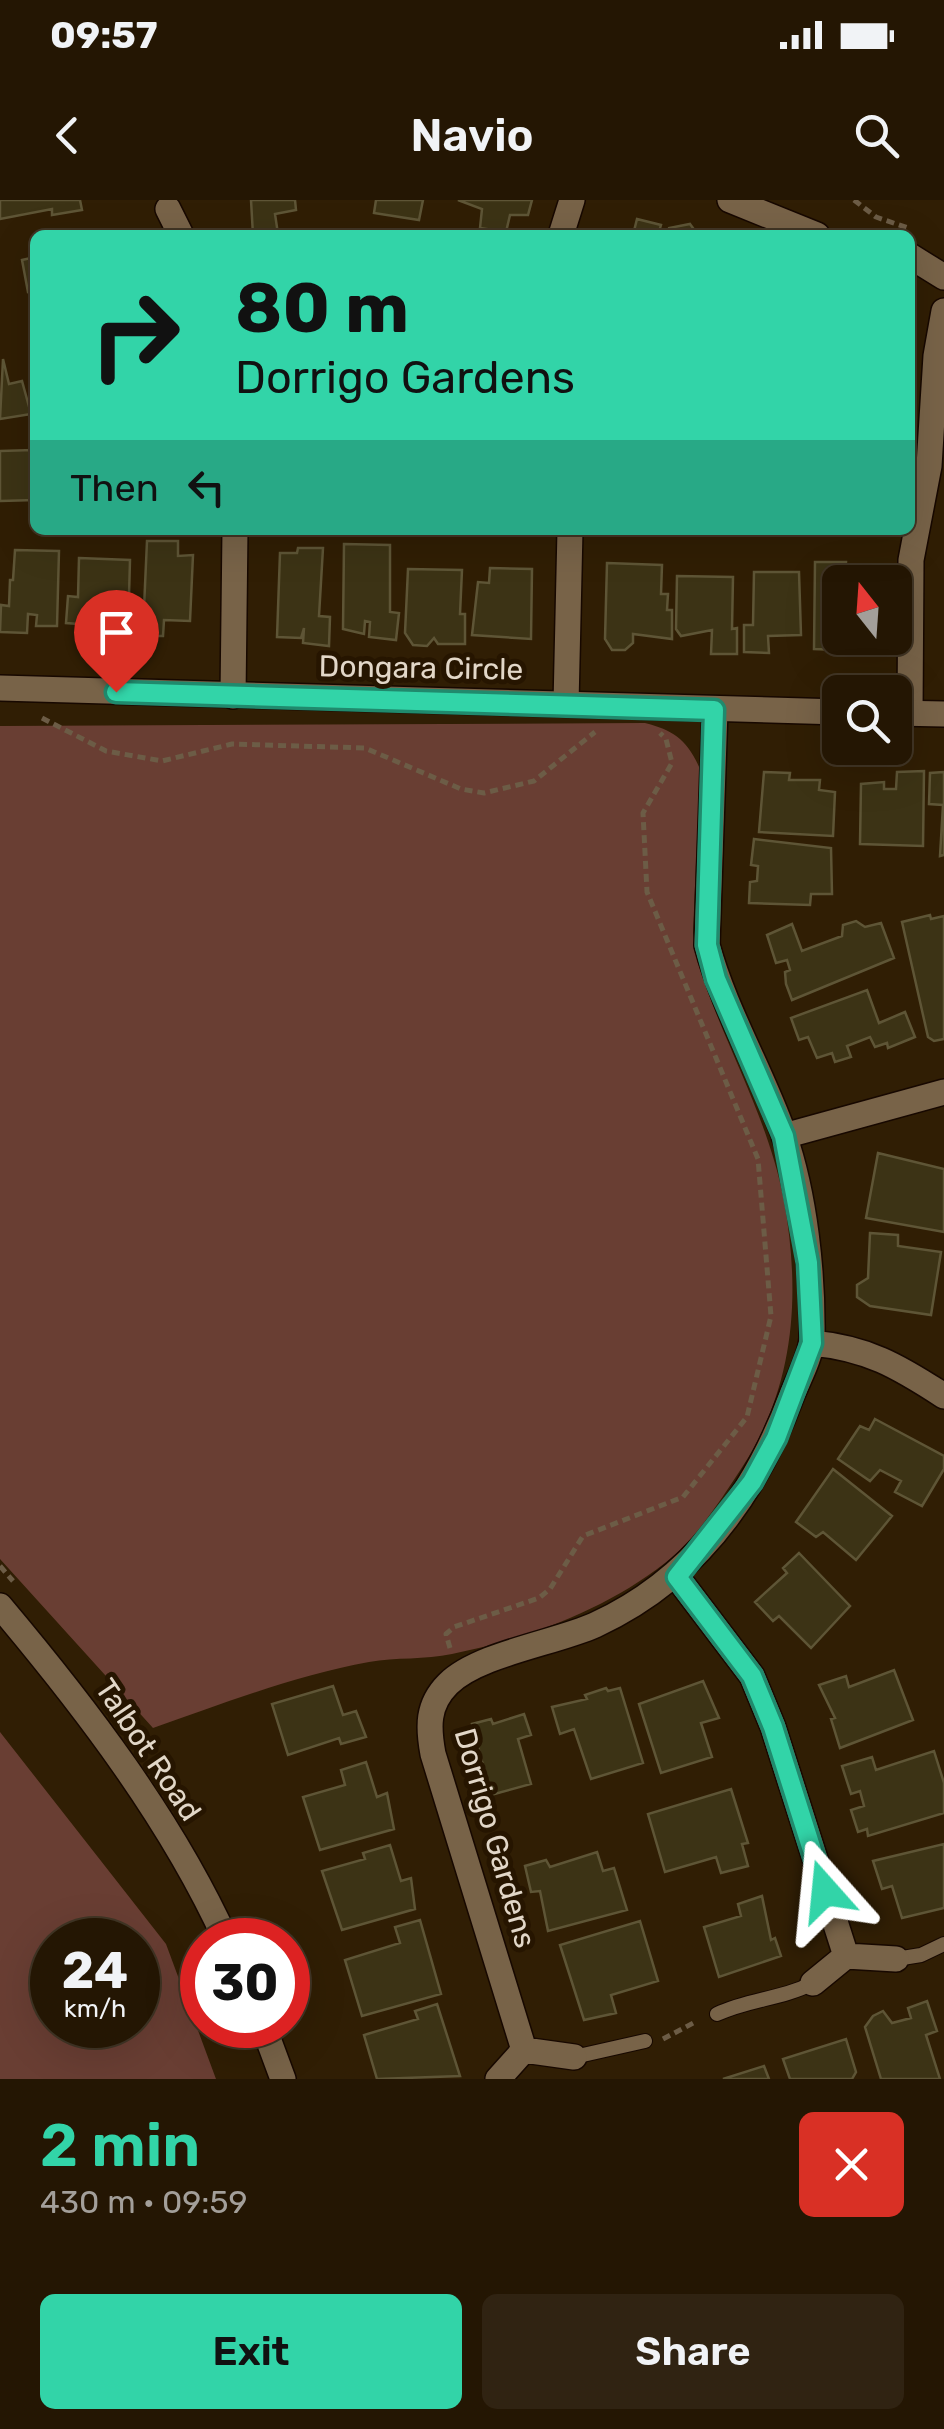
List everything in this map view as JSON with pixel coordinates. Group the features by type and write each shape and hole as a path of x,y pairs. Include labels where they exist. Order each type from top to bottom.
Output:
{"street":[{"path":"563,230 572,200"},
{"path":"730,200 805,230"},
{"path":"168,209 178,230"},
{"path":"915,259 944,277"},
{"path":"904,675 911,560 929,466 936,356 944,312"},
{"path":"233,696 236,535"},
{"path":"566,704 570,535"},
{"name":"Dongara Circle","path":"0,688 822,712"},
{"name":"Dorrigo Gardens","path":"524,2050 428,1726 434,1700 462,1675 594,1626 677,1577 752,1482 776,1438 812,1343 808,1263 784,1136 716,979 707,945 714,710"},
{"path":"912,713 944,714"},
{"path":"784,1136 944,1092"},
{"path":"812,1343 852,1347 889,1362 944,1396"},
{"path":"677,1577 752,1676 773,1727 846,1956"},
{"name":"Talbot Road","path":"0,1606 106,1739 216,1918"},
{"path":"813,1983 846,1956 896,1959"},
{"path":"272,2048 284,2079"},
{"path":"498,2079 524,2050 574,2057"}],"lane":[{"path":"896,1959 921,1955 944,1944"},
{"path":"718,2014 739,2004 789,1995 813,1983"},
{"path":"574,2057 644,2040"}],"path":[{"path":"854,200 876,217"},
{"path":"36,716 54,721 106,751 140,759 162,761 232,744 365,748 461,789 484,793 534,781 600,729"},
{"path":"462,1675 446,1634 454,1626 539,1598 550,1589 583,1536 683,1497 747,1418 771,1316 758,1158 647,892 643,813 672,763 666,739 656,729"},
{"path":"644,2040 665,2039 718,2014"}],"shaded area":[{"path":"645,723 679,738 700,769 693,933 697,960 767,1139 784,1201 792,1271 789,1340 773,1406 759,1438 725,1494 687,1543 642,1580 591,1608 537,1631 480,1648 442,1656 369,1662 314,1674 153,1728 0,1559 0,726"},
{"path":"0,1732 146,1918 30,1918 30,2048 160,2048 160,1936 180,1982 180,2048 205,2048 216,2079 0,2079"}],"building":[{"path":"0,200 80,200 82,210 52,215 52,209 0,219"},
{"path":"251,200 295,200 296,210 275,214 277,230 253,230"},
{"path":"376,200 423,200 419,220 374,213"},
{"path":"458,200 532,200 528,215 510,215 506,230 480,228 482,209"},
{"path":"637,219 661,225 660,230 634,230"},
{"path":"690,224 694,230 668,230"},
{"path":"30,258 30,292 28,292 22,260"},
{"path":"3,359 9,384 22,381 30,414 0,419"},
{"path":"30,450 30,500 0,501 0,451"},
{"path":"147,541 178,541 178,556 193,555 190,621 164,620 163,636 135,636 136,608 144,608"},
{"path":"344,544 390,545 390,612 399,613 396,640 369,637 370,622 365,621 364,634 343,629"},
{"path":"298,548 323,548 319,616 330,617 329,646 303,643 304,628 301,638 277,637 280,553 297,553"},
{"path":"15,550 59,551 57,626 36,626 37,615 28,614 27,633 0,632 1,605 9,606"},
{"path":"79,558 130,560 128,632 99,633 100,619 92,619 92,625 66,623 68,596 78,597"},
{"path":"815,562 846,562 822,565 822,649 814,649"},
{"path":"607,563 662,565 661,594 668,594 667,610 672,610 672,639 633,634 633,643 625,650 612,650 605,639"},
{"path":"490,568 532,569 531,639 472,635 478,582 489,583"},
{"path":"408,569 462,570 460,614 465,614 465,644 438,644 434,638 427,646 413,645 405,633"},
{"path":"754,572 799,572 801,635 768,636 769,653 744,652 744,625 753,625"},
{"path":"677,576 733,577 732,629 737,628 737,654 711,654 712,630 681,636 676,629"},
{"path":"924,771 923,846 860,844 861,784 884,782 884,789 896,789 897,772"},
{"path":"764,772 790,773 789,780 820,780 819,790 835,792 833,836 759,832"},
{"path":"944,772 944,855 940,856 943,805 929,804 930,773"},
{"path":"754,839 831,848 832,894 811,894 810,905 749,903 750,882 757,881 758,866 751,865"},
{"path":"930,915 931,919 944,916 944,1039 934,1041 928,1037 902,922"},
{"path":"856,921 865,927 881,923 894,958 792,1000 786,984 785,972 790,970 787,960 776,963 767,935 792,924 802,951 842,936 843,925"},
{"path":"867,990 879,1023 905,1012 915,1037 888,1048 887,1043 875,1047 870,1037 847,1046 851,1057 835,1062 832,1053 817,1058 808,1037 799,1040 791,1018"},
{"path":"878,1153 944,1169 944,1232 866,1218"},
{"path":"870,1233 898,1235 898,1246 941,1252 931,1315 870,1306 857,1297 857,1285 868,1278"},
{"path":"875,1419 944,1456 944,1469 922,1506 895,1492 901,1481 880,1470 870,1481 838,1459 860,1426 869,1430"},
{"path":"833,1469 892,1516 856,1560 823,1532 816,1537 796,1522"},
{"path":"799,1553 850,1606 811,1648 779,1616 773,1621 755,1602 787,1573 783,1568"},
{"path":"894,1670 913,1720 840,1748 831,1719 835,1718 819,1685 846,1676 849,1687"},
{"path":"703,1681 719,1718 701,1723 712,1757 661,1773 639,1704"},
{"path":"333,1686 343,1715 356,1711 366,1737 341,1744 339,1738 288,1755 272,1704"},
{"path":"620,1688 643,1763 591,1779 574,1729 560,1734 552,1707 587,1699 585,1695"},
{"path":"524,1714 531,1735 518,1739 531,1784 491,1795 472,1724 491,1719 493,1724"},
{"path":"934,1751 944,1783 944,1813 868,1836 867,1829 858,1832 851,1810 864,1806 860,1791 851,1794 842,1766 872,1757 876,1770"},
{"path":"366,1762 377,1797 387,1793 394,1829 320,1850 303,1797 345,1785 341,1770"},
{"path":"731,1789 748,1843 742,1844 748,1866 721,1873 716,1857 665,1872 648,1814"},
{"path":"944,1844 944,1908 902,1918 892,1886 882,1889 873,1861"},
{"path":"390,1845 401,1881 411,1878 415,1909 342,1930 322,1871 365,1859 363,1853"},
{"path":"597,1852 603,1871 614,1868 627,1910 548,1931 540,1891 531,1892 525,1866 546,1860 550,1867"},
{"path":"762,1896 771,1940 775,1938 781,1956 719,1977 704,1927 741,1916 738,1904"},
{"path":"420,1920 441,1994 362,2016 345,1960 400,1943 395,1927"},
{"path":"640,1921 658,1981 611,1995 616,2013 584,2020 560,1945"},
{"path":"927,2001 937,2031 926,2035 940,2079 881,2079 865,2027 883,2011 892,2023 911,2018 908,2008"},
{"path":"437,2004 460,2076 377,2079 364,2035 418,2019 415,2011"},
{"path":"846,2039 856,2072 852,2079 790,2079 783,2059"},
{"path":"764,2066 769,2079 723,2079"}],"route":[{"path":"116,692 714,710 707,945 716,979 784,1136 808,1263 812,1343 776,1438 752,1482 677,1577 727,1638 752,1676 773,1727 825,1891"}]}
